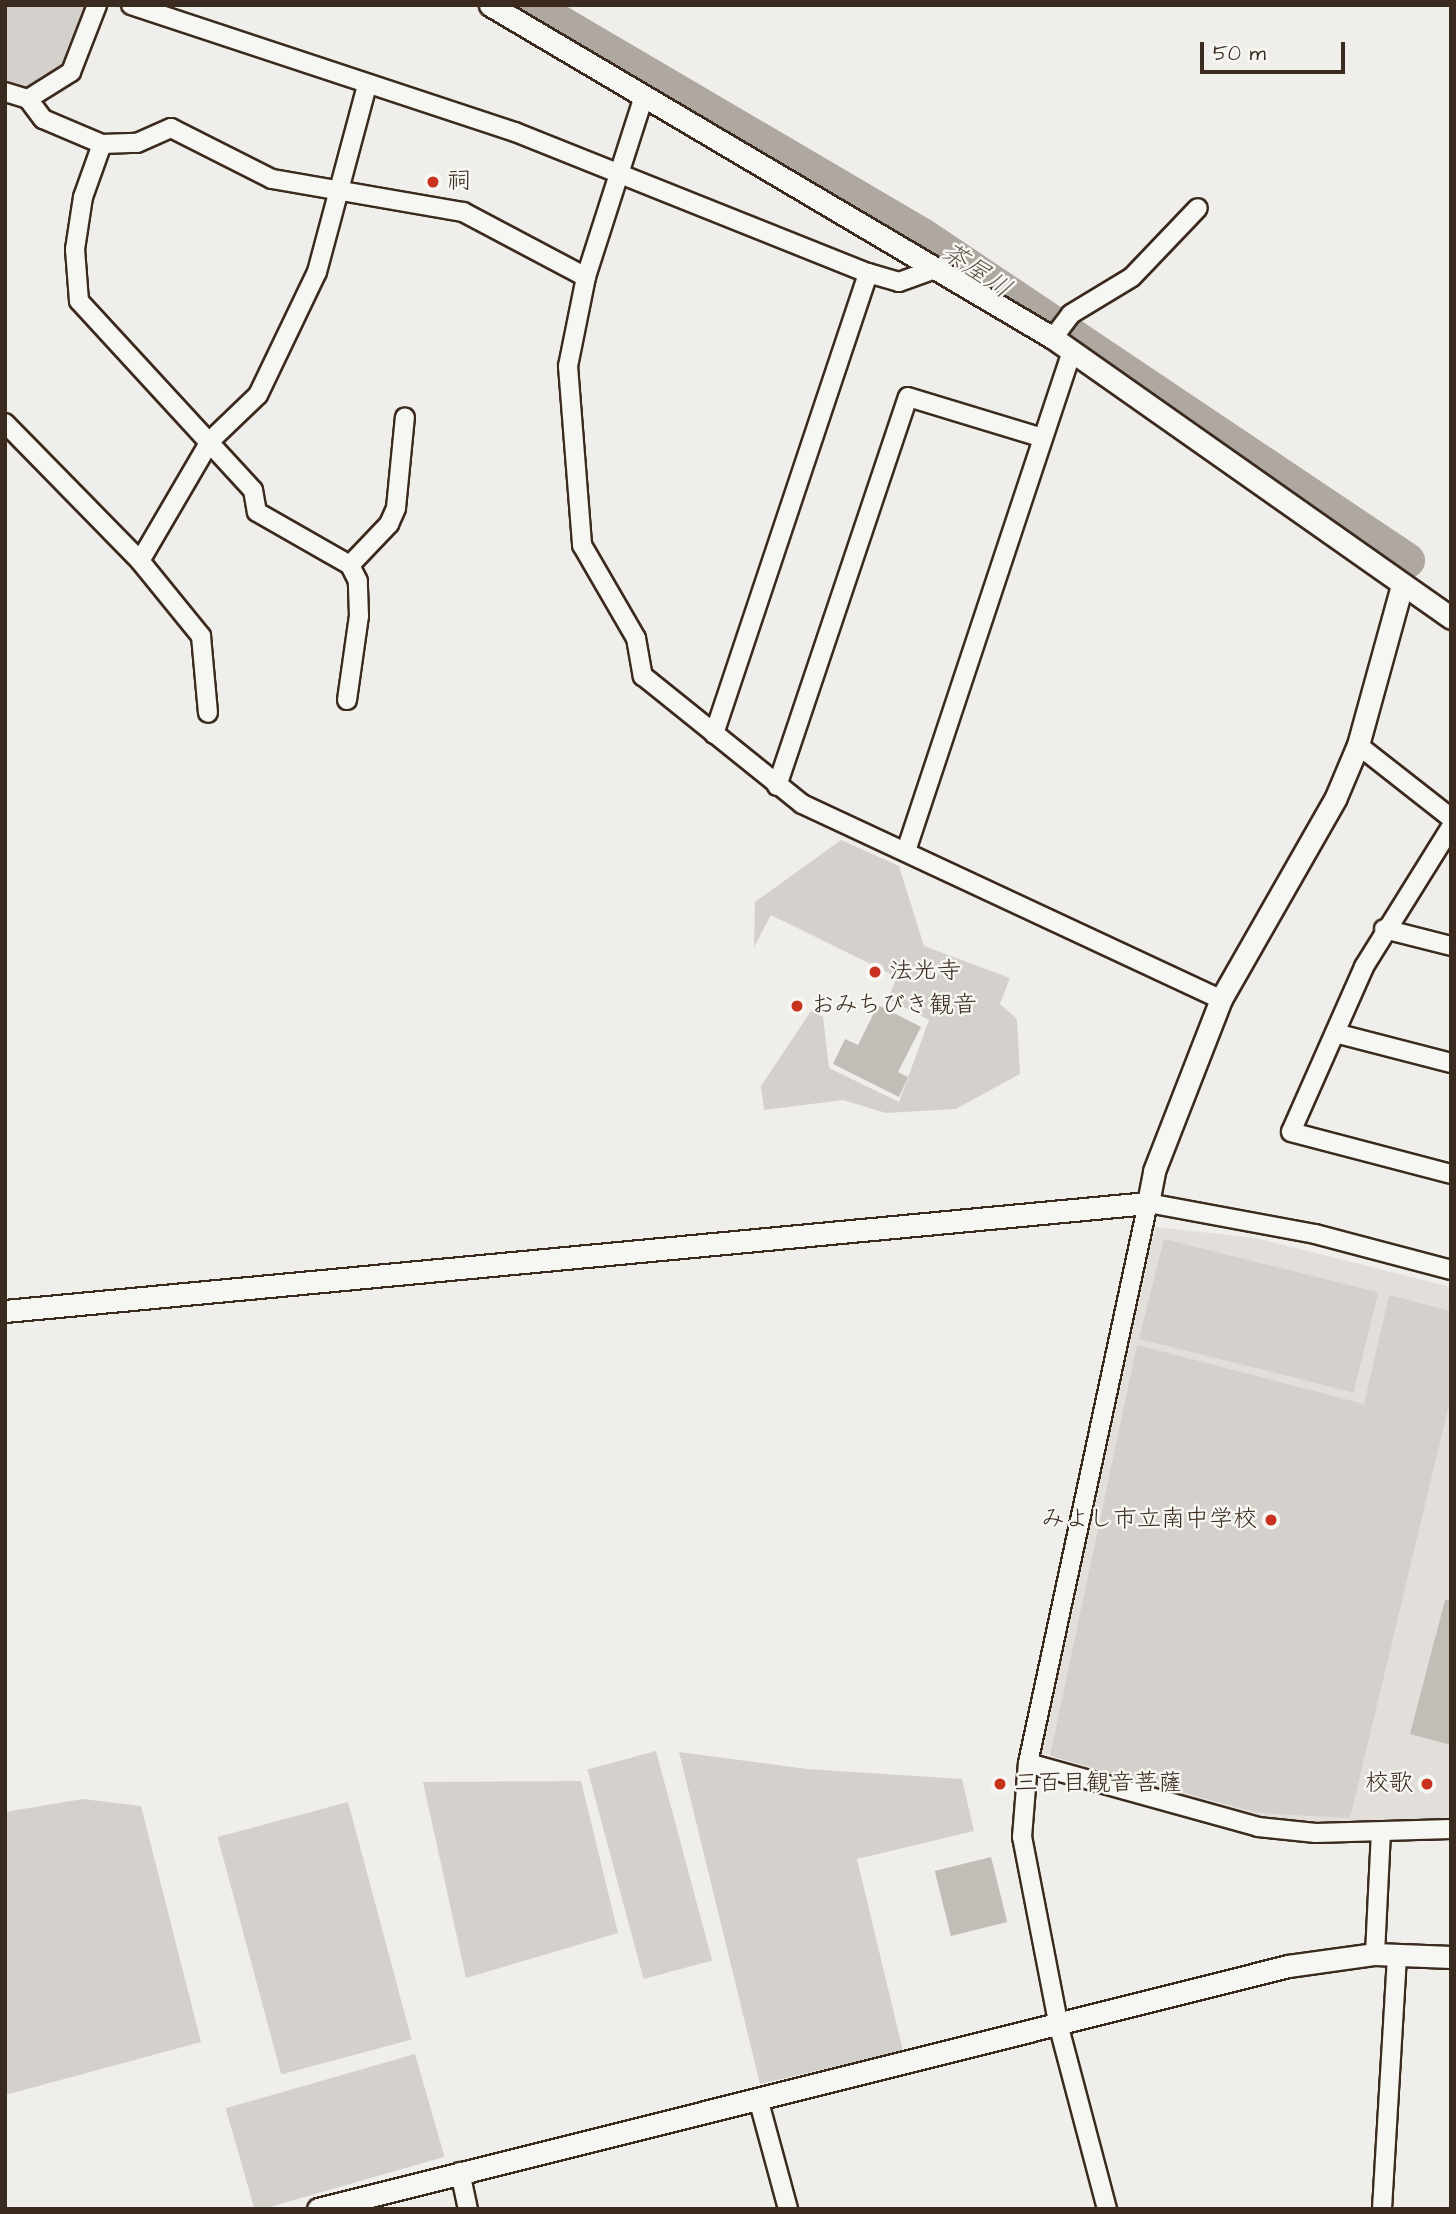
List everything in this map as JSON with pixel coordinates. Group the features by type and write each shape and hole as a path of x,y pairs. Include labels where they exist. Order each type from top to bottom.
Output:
{"street":[{"path":"28,99 71,72 97,5"},
{"path":"131,5 515,132 868,273 899,282 941,267"},
{"path":"490,5 941,267 1060,330 1072,351 1451,618"},
{"path":"140,561 211,441 258,396 317,272 343,191 367,85"},
{"path":"5,92 28,99 43,119 102,144 136,143 171,128 272,179 463,212 586,277"},
{"path":"644,96 586,277 568,366 582,545 636,638 643,676 802,804 1222,999"},
{"path":"102,144 77,236 79,301 211,441 253,490 257,512 350,565 358,582 359,616 347,700"},
{"path":"1060,330 1132,277 1198,208"},
{"path":"714,734 868,273"},
{"path":"906,851 1072,351"},
{"path":"778,786 908,397 1043,438"},
{"path":"350,565 389,524 396,508 405,417"},
{"path":"5,423 140,561 201,636 208,713"},
{"path":"1107,2209 1059,2027 1022,1837 1028,1763 1154,1171 1222,999 1336,797 1359,745 1402,585"},
{"path":"1359,745 1451,818"},
{"path":"1451,827 1384,929 1291,1132 1451,1174"},
{"path":"1384,929 1451,946"},
{"path":"1335,1033 1451,1063"},
{"path":"5,1311 1147,1203 1315,1234 1451,1270"},
{"path":"1028,1763 1258,1827 1381,1832 1451,1829"},
{"path":"1375,1954 1381,1832"},
{"path":"318,2209 1059,2027 1288,1966 1375,1954 1451,1958"},
{"path":"1382,2209 1397,1956"},
{"path":"759,2102 788,2209"},
{"path":"460,2172 468,2209"}],"shaded area":[{"path":"5,5 95,5 66,72 37,89 5,86"},
{"path":"841,840 899,866 924,946 1010,978 1000,1004 1017,1019 1020,1074 956,1109 886,1113 843,1100 764,1110 761,1086 811,1011 823,1017 829,1068 899,1102 929,1020 888,999 897,977 771,915 754,947 755,902"},
{"name":"みよし市立南中学校","path":"1155,1227 1256,1238 1451,1287 1451,1821 1366,1826 1254,1818 1042,1753"},
{"path":"1164,1239 1378,1292 1354,1392 1139,1339"},
{"name":"みよし市立南中学校","path":"1389,1295 1451,1311 1451,1396 1350,1818 1258,1813 1050,1756 1137,1345 1364,1404"},
{"path":"656,1751 712,1961 644,1979 587,1769"},
{"path":"679,1752 807,1769 962,1779 974,1831 857,1859 903,2051 760,2084"},
{"path":"581,1781 618,1933 466,1978 423,1782"},
{"path":"83,1799 141,1806 201,2042 5,2095 5,1812"},
{"path":"348,1802 412,2040 281,2075 218,1837"},
{"path":"415,2054 444,2157 263,2209 255,2209 226,2108"}],"building":[{"path":"878,1005 921,1027 898,1072 908,1077 899,1097 833,1064 845,1039 858,1045"},
{"path":"1445,1600 1451,1600 1451,1745 1410,1734"},
{"path":"991,1857 1007,1922 951,1936 935,1871"}],"waterway":[{"name":"茶屋川","path":"530,5 922,235 1407,560"}],"place":[{"name":"祠","path":"433,182"},
{"name":"法光寺","path":"875,972"},
{"name":"おみちびき観音","path":"797,1006"},
{"name":"みよし市立南中学校","path":"1271,1520"},
{"name":"三百目観音菩薩","path":"1000,1784"},
{"name":"校歌","path":"1427,1784"}]}
